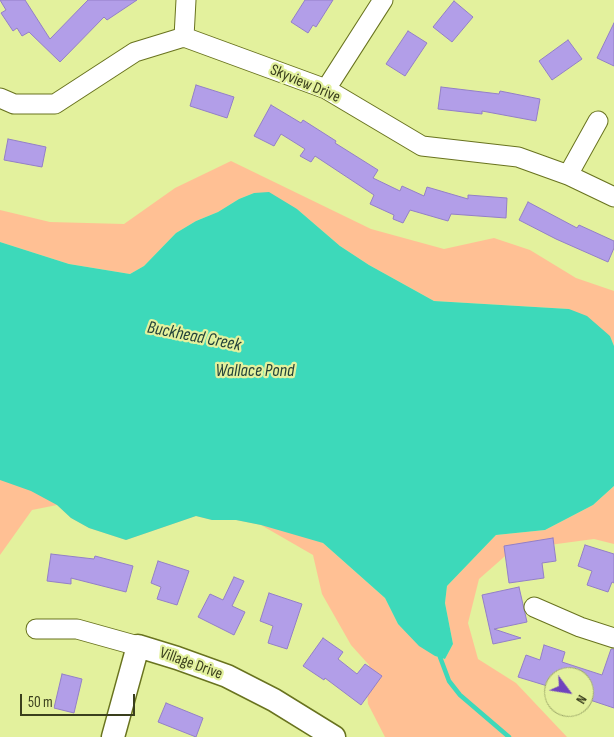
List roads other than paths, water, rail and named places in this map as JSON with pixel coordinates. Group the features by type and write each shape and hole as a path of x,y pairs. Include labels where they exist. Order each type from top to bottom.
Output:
{"street":[{"path":"0,98 14,104 55,104 134,52 184,37 186,0"},
{"path":"326,89 383,0"},
{"name":"Skyview Drive","path":"184,37 326,89 422,146 518,157 568,175 614,196"},
{"path":"568,175 598,121"},
{"path":"534,607 580,627 614,638"},
{"name":"Village Drive","path":"36,629 77,629 177,658 227,676 274,700 334,737"},
{"path":"113,737 138,646"}],"water":[{"name":"Wallace Pond","path":"269,192 297,209 340,246 369,265 434,301 569,309 587,316 610,336 614,346 614,486 593,505 545,530 496,535 447,586 445,603 453,644 445,659 435,656 419,646 398,624 385,598 323,543 261,525 236,520 212,520 196,516 126,540 89,528 71,518 57,505 31,491 0,480 0,242 69,264 130,274 144,266 176,233 196,221 254,193"}],"waterway":[{"path":"441,654 440,657 449,681 460,695 509,737"}],"water label":[{"name":"Buckhead Creek","path":"194,337"}]}
